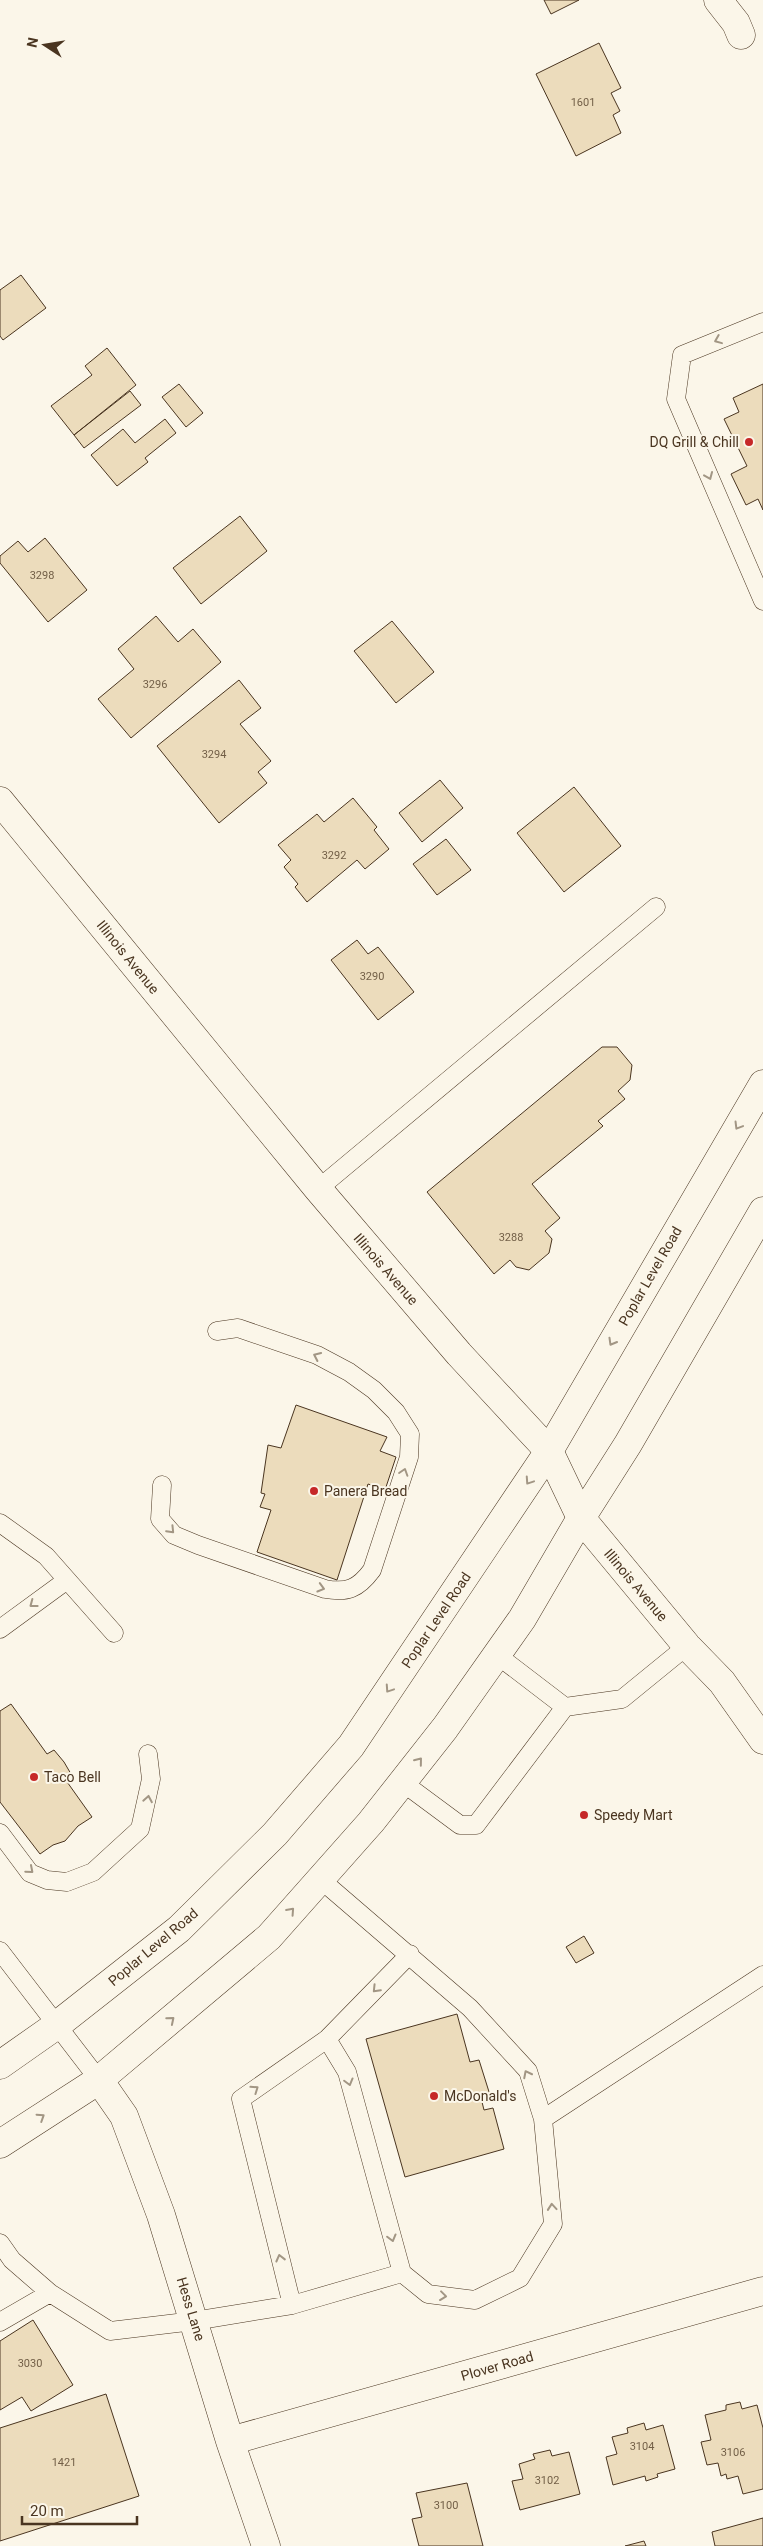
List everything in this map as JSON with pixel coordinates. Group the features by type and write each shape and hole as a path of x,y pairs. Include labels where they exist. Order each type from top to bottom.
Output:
{"main road":[{"path":"718,0 736,23 741,35"},
{"name":"Illinois Avenue","path":"0,801 318,1189 460,1354 549,1451 581,1518 687,1646 722,1682 763,1740"},
{"name":"Poplar Level Road","path":"0,2065 57,2025 179,1929 275,1834 351,1746 549,1451 763,1084"},
{"path":"0,2144 99,2080 269,1937 371,1822 445,1728 522,1619 581,1518 628,1444 763,1211"},
{"name":"Hess Lane","path":"99,2080 124,2116 161,2215 230,2441 266,2546"},
{"name":"Plover Road","path":"230,2441 763,2291"}],"lane":[{"path":"763,322 682,355 676,399 763,601"},
{"path":"318,1189 656,907"},
{"path":"162,1486 160,1519 174,1535 198,1545 325,1589 341,1592 364,1581 372,1570 409,1457 410,1434 396,1412 362,1381 317,1355 238,1328 217,1331"},
{"path":"0,1523 46,1556 114,1632"},
{"path":"0,1629 67,1580"},
{"path":"402,1782 460,1825 476,1825 565,1707 622,1699 687,1646"},
{"path":"496,1655 565,1707"},
{"path":"0,1833 30,1873 47,1880 67,1882 93,1872 140,1829 152,1779 148,1754"},
{"path":"320,1879 410,1954 470,2008 528,2071 544,2119 553,2224 520,2278 475,2300 428,2294 402,2273 347,2072 327,2038"},
{"path":"0,1951 99,2080"},
{"path":"292,2305 242,2099 327,2038 410,1954"},
{"path":"544,2119 763,1975"},
{"path":"0,2243 6,2264 110,2331 194,2321 292,2305 402,2273"},
{"path":"0,2322 50,2293"}],"building":[{"path":"544,0 579,0 551,14"},
{"path":"599,43 621,88 611,93 620,111 613,115 621,133 576,156 536,74"},
{"path":"21,275 46,308 3,340 0,336 0,290"},
{"path":"107,348 136,385 74,435 51,406 92,375 85,366"},
{"path":"179,384 203,413 186,427 162,397"},
{"name":"DQ Grill & Chill","path":"763,384 763,510 758,499 746,505 731,474 747,466 724,419 739,412 733,398"},
{"path":"130,391 141,405 84,448 74,435"},
{"path":"165,419 176,433 145,458 148,462 117,486 91,455 123,429 135,443"},
{"path":"240,516 267,551 201,604 173,568"},
{"path":"45,538 87,590 48,622 0,563 0,556 18,541 28,552"},
{"path":"156,616 178,642 193,629 221,662 131,738 98,699 134,669 118,649"},
{"path":"392,621 434,672 396,703 354,651"},
{"path":"239,680 261,708 240,724 271,761 258,772 267,783 219,823 157,746"},
{"path":"440,780 463,808 422,842 399,813"},
{"path":"574,787 621,846 564,892 517,833"},
{"path":"353,798 377,827 374,830 389,849 365,869 357,860 307,902 295,887 298,884 284,867 291,860 278,845 317,814 324,822"},
{"path":"446,839 471,870 437,895 413,864"},
{"path":"357,940 368,954 378,947 414,992 378,1020 331,960"},
{"path":"602,1047 617,1047 632,1065 630,1080 618,1091 625,1099 598,1121 603,1126 532,1184 560,1218 545,1231 552,1239 549,1253 529,1270 516,1267 510,1260 494,1274 427,1192"},
{"name":"Panera Bread","path":"296,1405 387,1437 380,1451 396,1457 385,1490 368,1484 337,1580 257,1552 271,1510 260,1507 265,1494 261,1493 268,1445 281,1448"},
{"name":"Taco Bell","path":"11,1704 47,1754 54,1750 64,1762 71,1774 65,1779 92,1817 78,1826 65,1841 53,1845 40,1854 0,1802 0,1711"},
{"path":"584,1936 594,1953 576,1963 566,1947"},
{"name":"McDonald's","path":"457,2014 470,2062 479,2060 490,2095 481,2098 484,2110 493,2108 504,2149 405,2177 366,2039"},
{"path":"33,2320 73,2385 31,2411 22,2397 0,2410 0,2341"},
{"path":"106,2394 139,2496 0,2541 0,2428"},
{"path":"740,2402 742,2409 757,2405 763,2428 763,2489 743,2494 738,2476 727,2479 726,2474 721,2476 718,2463 707,2465 701,2442 711,2440 705,2415 726,2410 726,2405"},
{"path":"644,2423 646,2430 663,2425 675,2469 657,2474 658,2477 646,2481 645,2476 613,2485 606,2457 617,2454 612,2437 628,2433 627,2428"},
{"path":"550,2450 552,2456 569,2452 580,2494 520,2510 512,2481 523,2479 519,2464 535,2459 533,2454"},
{"path":"467,2483 483,2546 419,2546 412,2519 422,2517 416,2493"},
{"path":"763,2518 763,2546 715,2546 712,2532"},
{"path":"644,2541 646,2546 625,2546"}],"place":[{"name":"DQ Grill & Chill","path":"749,442"},
{"name":"Panera Bread","path":"314,1491"},
{"name":"Taco Bell","path":"34,1777"},
{"name":"Speedy Mart","path":"584,1815"},
{"name":"McDonald's","path":"434,2096"}]}
